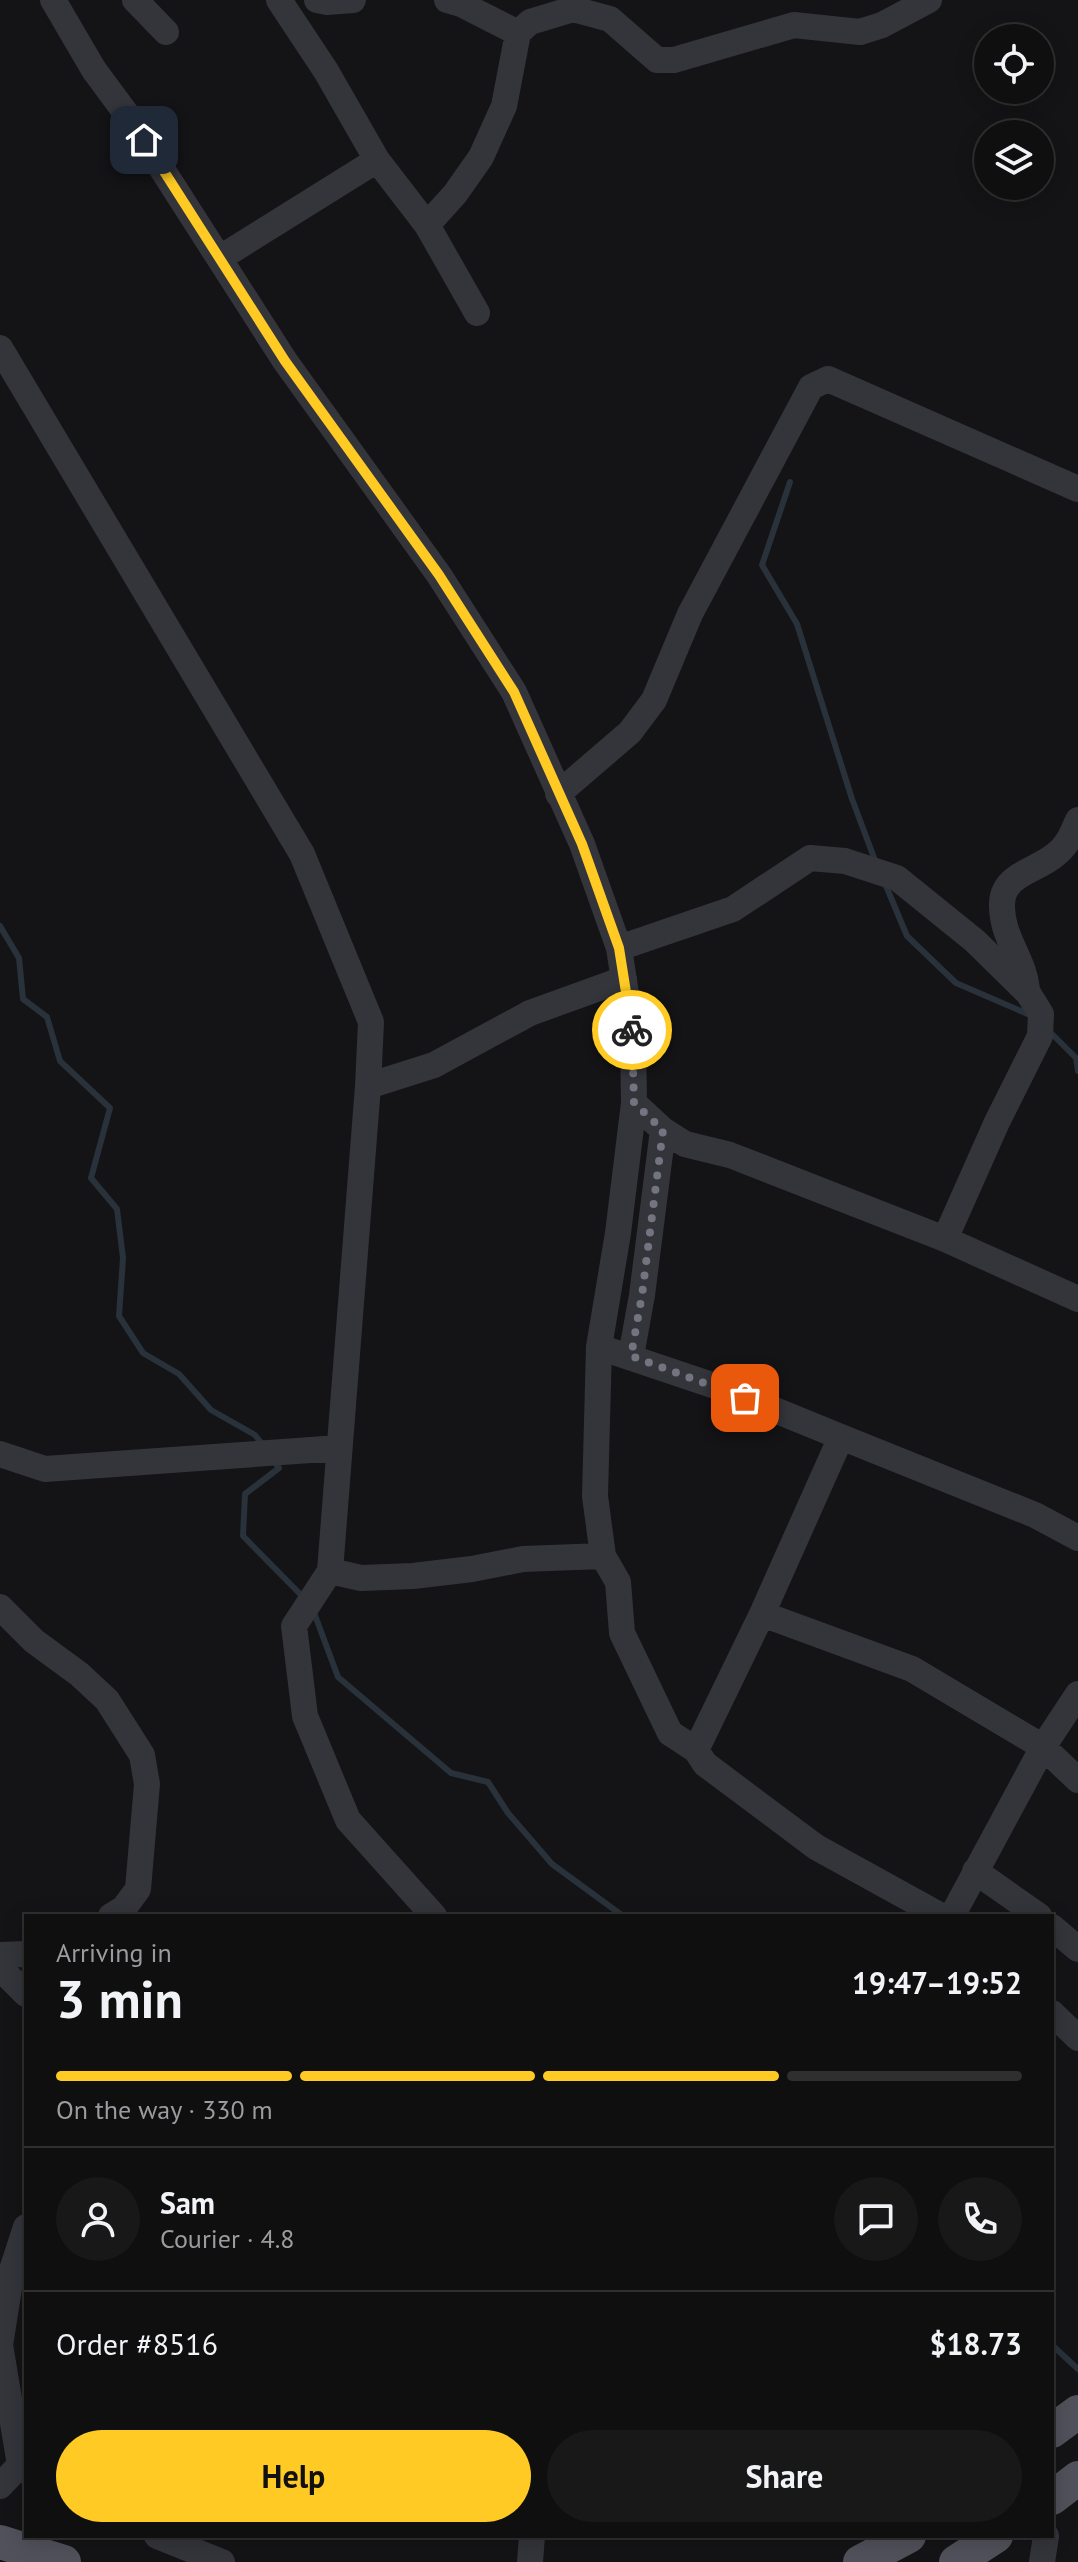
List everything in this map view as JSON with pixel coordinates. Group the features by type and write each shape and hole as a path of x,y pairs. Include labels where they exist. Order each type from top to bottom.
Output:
{"main road":[{"path":"1054,2430 1078,2412"},
{"path":"860,2562 905,2538"},
{"path":"956,2562 993,2538"},
{"path":"0,2542 64,2562"}],"street":[{"path":"53,0 94,70 128,116 285,361 439,575 514,692 582,844 619,948 633,1039 634,1103 618,1233 599,1347 595,1496 603,1556 618,1582 622,1633 655,1707 670,1733 696,1750 705,1764 816,1847 937,1914"},
{"path":"135,0 166,32"},
{"path":"279,0 326,71 377,160 427,225 477,313"},
{"path":"317,0 353,0"},
{"path":"447,0 518,33"},
{"path":"427,225 455,194 481,157 504,106 518,33 530,22 573,9 610,19 657,60 674,60 794,25 860,32 882,25 929,0"},
{"path":"220,258 377,160"},
{"path":"0,348 302,854 371,1022 330,1571 294,1626 305,1716 348,1820 432,1914"},
{"path":"558,794 630,732 654,700 690,614 811,387 821,381 828,379 1078,489"},
{"path":"1028,993 1026,974 1005,933 1001,902 1008,884 1026,870 1053,857 1070,840 1078,820"},
{"path":"619,948 733,909 810,858 845,861 897,878 975,941 1028,993 1041,1014 1040,1036 997,1122 945,1239"},
{"path":"368,1086 434,1065 530,1013 624,979"},
{"path":"634,1103 663,1130 685,1144 730,1155 945,1239 1078,1299"},
{"path":"631,1356 663,1130"},
{"path":"599,1347 721,1388 1035,1515 1078,1538"},
{"path":"696,1750 762,1614 841,1437"},
{"path":"0,1454 45,1469 339,1448"},
{"path":"330,1571 361,1578 413,1576 523,1559 603,1556"},
{"path":"0,1607 34,1641 79,1674 107,1700 142,1755 147,1784 138,1889 124,1908 114,1914"},
{"path":"762,1614 912,1669 1043,1747 1078,1780"},
{"path":"953,1914 1043,1747 1078,1694"},
{"path":"975,1871 1036,1914"},
{"path":"1054,1929 1078,1949"},
{"path":"0,1955 24,1954"},
{"path":"0,1968 24,1992"},
{"path":"1054,2015 1078,2038"},
{"path":"0,2486 23,2468 0,2345 12,2270 24,2233"},
{"path":"0,2486 24,2492"},
{"path":"162,2538 222,2562"},
{"path":"530,2562 532,2538"},
{"path":"1042,2562 1046,2538"}],"waterway":[{"path":"790,482 762,565 797,624 852,799 876,863"},
{"path":"884,881 907,936 956,983 1030,1015"},
{"path":"0,926 19,958 23,999 47,1017 60,1061 110,1108 91,1178 117,1209 123,1258 119,1316 143,1353 179,1374 211,1410 255,1435 263,1445"},
{"path":"1048,1030 1076,1058 1078,1071"},
{"path":"274,1461 279,1468 245,1494 243,1536 304,1598"},
{"path":"313,1610 338,1677 451,1773 488,1782 508,1813 552,1864 620,1914"},
{"path":"1054,2347 1078,2369"}],"way so far":[{"path":"632,1030 634,1103 663,1130 631,1356 745,1398"}],"route":[{"path":"144,140 285,361 439,575 514,692 582,844 619,948 632,1030"}]}
